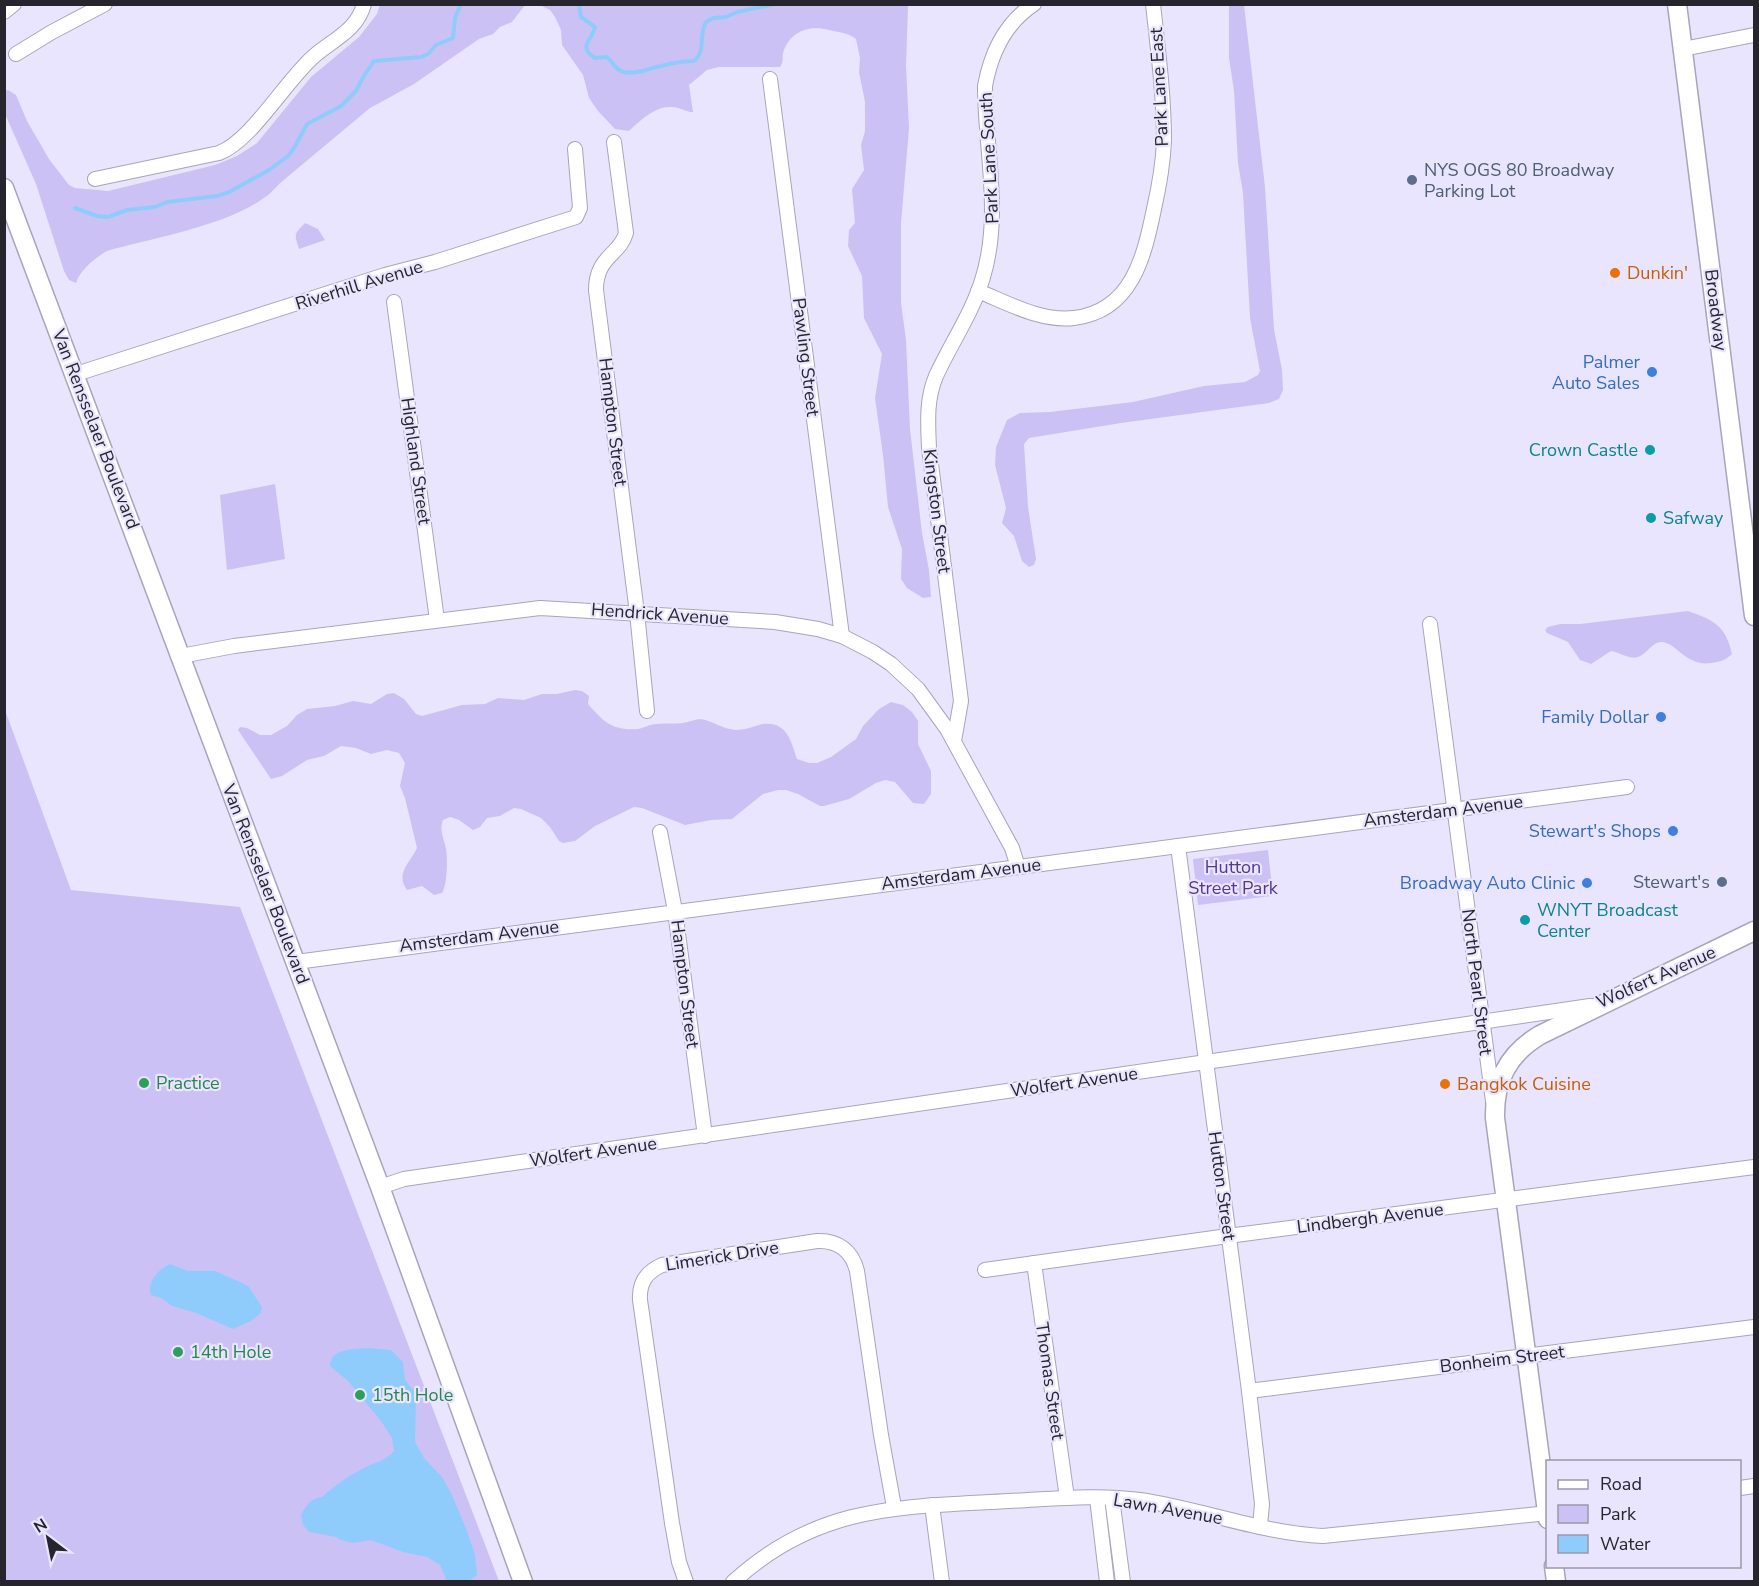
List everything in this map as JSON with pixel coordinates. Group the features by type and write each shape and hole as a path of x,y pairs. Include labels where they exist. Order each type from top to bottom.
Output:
{"main road":[{"name":"Broadway","path":"1677,4 1755,616"},
{"name":"Van Rensselaer Boulevard","path":"4,188 76,374 380,1187 524,1581"},
{"name":"Wolfert Avenue","path":"1604,1004 1755,931"},
{"path":"1495,1118 1494,1104 1498,1082 1505,1066 1514,1054 1527,1042 1548,1030 1604,1004"},
{"name":"North Pearl Street","path":"1495,1118 1546,1507"}],"street":[{"path":"4,12 14,4"},
{"path":"16,54 105,4"},
{"path":"95,179 229,149 246,135 313,57 351,28 361,14 364,4"},
{"name":"Park Lane South","path":"978,291 990,247 993,218 985,103 986,77 999,40 1012,23 1034,4"},
{"name":"Park Lane East","path":"978,291 1030,312 1068,319 1087,316 1102,310 1117,300 1129,285 1146,243 1158,190 1164,144 1163,102 1153,4"},
{"path":"1683,49 1755,35"},
{"name":"Pawling Street","path":"770,79 842,636"},
{"name":"Hampton Street","path":"614,142 626,232 621,244 602,265 596,290 637,613 647,711"},
{"name":"Riverhill Avenue","path":"76,374 576,217 580,208 575,149"},
{"name":"Kingston Street","path":"954,741 961,701 929,448 928,408 936,376 978,291"},
{"name":"Highland Street","path":"394,302 437,620"},
{"name":"Hendrick Avenue","path":"181,656 234,646 540,608 775,622 804,626 842,636 882,658 909,680 940,718 954,741 1012,848 1018,867"},
{"name":"North Pearl Street","path":"1430,624 1495,1118"},
{"name":"Amsterdam Avenue","path":"296,962 675,910 1627,787"},
{"name":"Hampton Street","path":"660,832 675,910 705,1136"},
{"name":"Hutton Street","path":"1178,846 1249,1391 1262,1504 1260,1526"},
{"name":"Wolfert Avenue","path":"380,1187 404,1179 1604,1004"},
{"name":"Lindbergh Avenue","path":"985,1270 1755,1167"},
{"name":"Limerick Drive","path":"686,1581 679,1562 672,1523 640,1300 640,1289 644,1279 652,1270 662,1265 818,1241 830,1242 846,1250 853,1259 857,1271 894,1508"},
{"name":"Thomas Street","path":"1034,1263 1067,1498"},
{"name":"Bonheim Street","path":"1249,1391 1755,1327"},
{"name":"Lawn Avenue","path":"733,1581 771,1552 808,1532 854,1515 894,1508 1067,1498 1112,1498 1158,1503 1287,1533 1333,1536 1546,1515"},
{"path":"1097,1498 1107,1581"},
{"path":"1112,1498 1123,1581"},
{"path":"932,1505 942,1581"}],"green space":[{"path":"380,4 525,5 512,22 500,27 493,34 479,39 414,84 370,108 265,198 223,219 107,251 88,265 76,283 69,280 64,271 36,184 5,114 5,91 8,90 16,95 27,121 49,159 69,185 75,188 108,191 215,165 237,156 257,143 311,77 359,37 377,14"},
{"path":"540,5 908,5 906,66 909,128 901,223 901,303 906,340 910,429 931,597 923,598 907,588 901,579 902,549 888,507 875,398 882,354 864,318 862,276 848,246 849,230 855,223 852,189 864,170 861,145 865,131 865,102 856,39 847,34 822,29 801,31 786,45 780,67 719,67 707,70 689,85 693,112 676,107 658,109 629,131 615,129 598,111 589,98 583,75 562,45 561,30 555,17 550,10"},
{"path":"1229,5 1244,5 1265,187 1274,329 1282,370 1283,390 1279,399 1269,403 1029,438 1024,444 1028,507 1036,559 1034,565 1029,567 1022,561 1014,536 1002,523 1006,508 995,465 996,447 1007,420 1020,413 1050,412 1133,402 1204,386 1245,382 1258,375 1260,371 1250,318 1243,193 1238,163 1234,91 1229,58"},
{"path":"305,223 318,229 325,240 299,249 296,234"},
{"path":"275,484 285,559 227,570 220,495"},
{"path":"1688,611 1718,625 1726,637 1732,654 1720,661 1702,663 1688,658 1671,645 1661,642 1654,644 1638,657 1611,651 1591,664 1580,660 1568,642 1545,630 1560,624 1580,624"},
{"path":"575,690 582,691 589,696 588,704 604,720 615,727 638,729 654,724 683,723 701,719 736,730 763,724 778,726 787,734 797,759 809,763 817,763 831,757 856,739 863,726 879,709 891,702 903,705 918,721 918,744 931,771 931,794 924,804 913,803 895,782 885,780 849,799 820,806 798,794 778,790 763,794 732,819 685,825 634,807 595,826 575,841 563,843 541,818 521,809 514,808 500,816 487,818 480,827 473,830 459,820 450,817 443,820 442,828 447,853 445,885 442,893 434,895 422,886 407,890 404,884 403,873 417,848 400,786 405,763 399,753 387,750 371,754 356,748 341,746 324,756 307,760 282,776 271,779 238,730 240,727 247,728 260,735 271,735 287,726 297,715 307,709 335,706 353,701 371,704 387,694 394,693 404,699 416,714 422,716 462,705 485,704 498,698 524,700 542,694 557,694"},
{"path":"5,710 71,890 240,907 499,1581 5,1581"},
{"name":"Hutton Street Park","path":"1268,850 1273,896 1198,905 1193,859"}],"water":[{"path":"170,1264 188,1271 215,1271 240,1282 249,1287 262,1307 261,1313 251,1321 233,1329 196,1313 172,1306 161,1298 151,1295 152,1281 162,1269"},
{"path":"351,1349 391,1350 403,1362 405,1380 414,1391 416,1401 415,1442 424,1458 442,1477 452,1495 475,1555 477,1575 469,1581 447,1581 440,1565 427,1557 403,1552 371,1540 353,1543 309,1532 303,1525 301,1515 312,1500 322,1497 348,1477 384,1459 394,1451 392,1438 381,1421 348,1381 330,1366 331,1360 339,1353"}],"waterway":[{"path":"75,208 97,216 108,217 127,210 155,207 167,202 217,196 229,192 269,170 288,156 307,124 341,106 356,91 374,61 421,57 428,54 436,45 453,38 455,18 461,4"},
{"path":"579,4 581,17 595,27 587,43 587,50 595,58 607,57 619,70 629,73 673,63 694,61 700,52 706,22 713,18 726,17 737,12 775,4"}],"place":[{"name":"NYS OGS 80 Broadway Parking Lot","path":"1412,180"},
{"name":"Dunkin'","path":"1615,273"},
{"name":"Palmer Auto Sales","path":"1652,372"},
{"name":"Crown Castle","path":"1650,450"},
{"name":"Safway","path":"1651,518"},
{"name":"Family Dollar","path":"1661,717"},
{"name":"Stewart's Shops","path":"1673,831"},
{"name":"Stewart's","path":"1722,882"},
{"name":"Broadway Auto Clinic","path":"1587,883"},
{"name":"WNYT Broadcast Center","path":"1525,920"},
{"name":"Practice","path":"144,1083"},
{"name":"Bangkok Cuisine","path":"1445,1084"},
{"name":"14th Hole","path":"178,1352"},
{"name":"15th Hole","path":"360,1395"}]}
